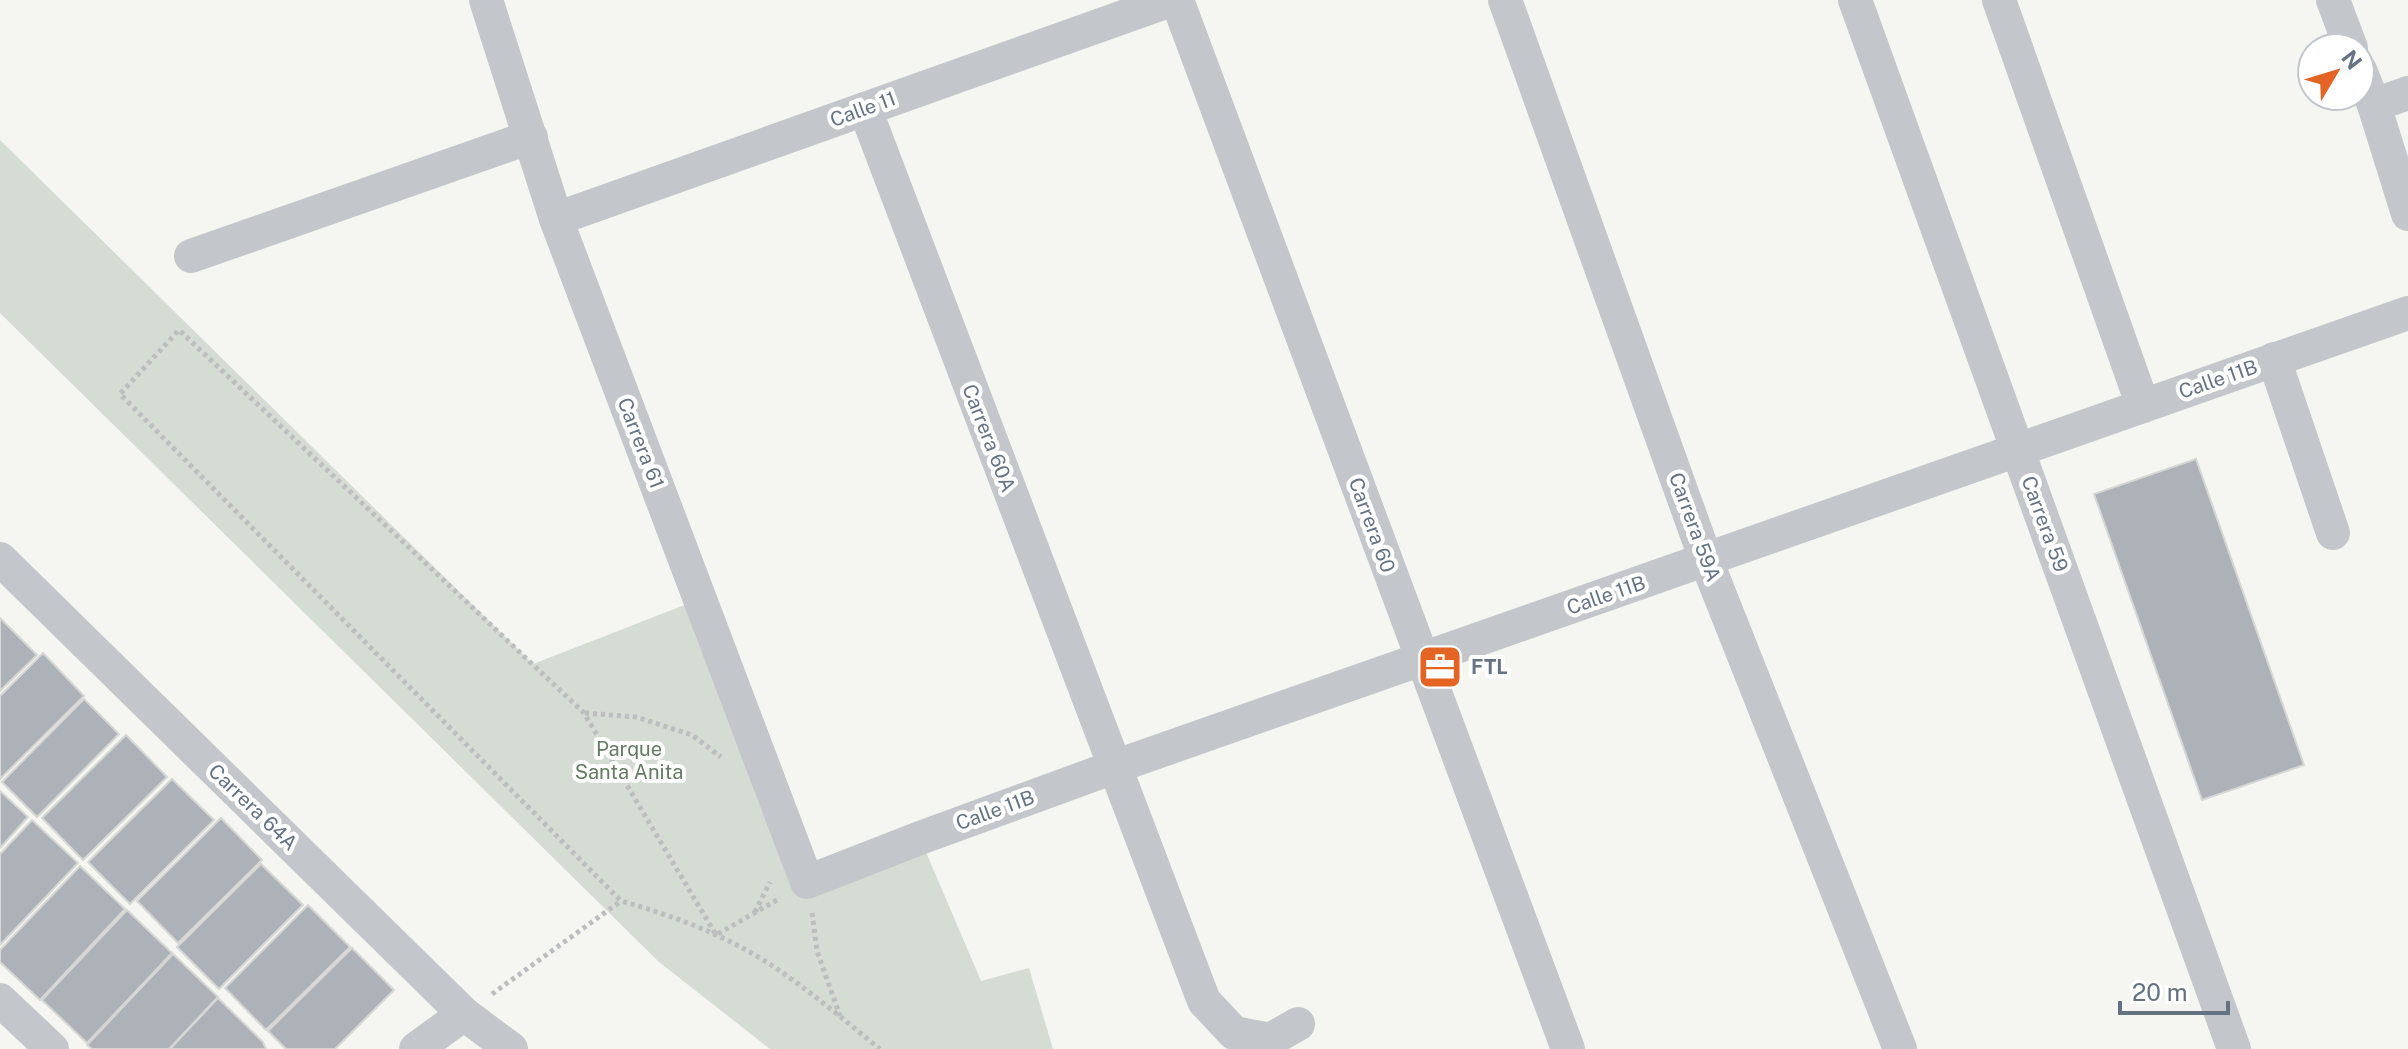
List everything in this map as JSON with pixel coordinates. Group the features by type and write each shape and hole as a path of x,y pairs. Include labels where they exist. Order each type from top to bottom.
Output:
{"street":[{"name":"Carrera 61","path":"486,0 556,219 807,882"},
{"name":"Calle 11","path":"556,219 1171,0"},
{"name":"Carrera 60","path":"1177,0 1568,1049"},
{"name":"Carrera 59A","path":"1505,0 1706,560 1900,1049"},
{"name":"Carrera 59","path":"1855,0 2234,1049"},
{"path":"1999,0 2143,406"},
{"path":"2333,0 2345,32"},
{"path":"2376,104 2408,93"},
{"name":"Carrera 60A","path":"865,109 1204,1001 1234,1033 1270,1040 1298,1024"},
{"path":"2376,111 2408,214"},
{"path":"191,256 531,137"},
{"name":"Calle 11B","path":"807,882 1114,767 2408,313"},
{"path":"2274,359 2333,533"},
{"name":"Carrera 64A","path":"0,559 464,1014 511,1049"},
{"path":"0,1000 52,1049"},
{"path":"416,1049 464,1014"}],"path":[{"path":"716,935 584,713 179,330 120,394 621,901 669,915 716,935 781,971 880,1049"},
{"path":"584,713 636,717 692,735 723,758"},
{"path":"755,912 771,881 771,869"},
{"path":"716,935 807,882 817,951 840,1016"},
{"path":"464,1014 621,901"}],"green space":[{"name":"Parque Santa Anita","path":"0,140 533,664 700,599 807,882 920,838 981,981 1029,968 1053,1049 770,1049 659,962 0,313"}],"building":[{"path":"2196,459 2304,765 2202,800 2094,494"},
{"path":"0,618 37,655 0,691"},
{"path":"43,653 84,696 0,779 0,696"},
{"path":"84,699 119,734 37,817 2,782"},
{"path":"126,735 167,777 83,860 42,818"},
{"path":"172,779 214,820 130,904 88,862"},
{"path":"0,791 28,817 0,848"},
{"path":"221,818 262,860 178,943 137,901"},
{"path":"32,820 78,863 0,945 0,854"},
{"path":"261,864 303,905 219,989 177,947"},
{"path":"80,866 125,909 40,1000 0,962 0,950"},
{"path":"308,905 350,947 266,1030 225,988"},
{"path":"127,910 172,953 87,1043 42,1000"},
{"path":"352,948 394,990 335,1049 286,1049 268,1031"},
{"path":"173,954 218,997 169,1049 92,1049 87,1045"},
{"path":"218,998 263,1042 266,1049 170,1049"}],"place":[{"name":"FTL","path":"1440,667"}]}
